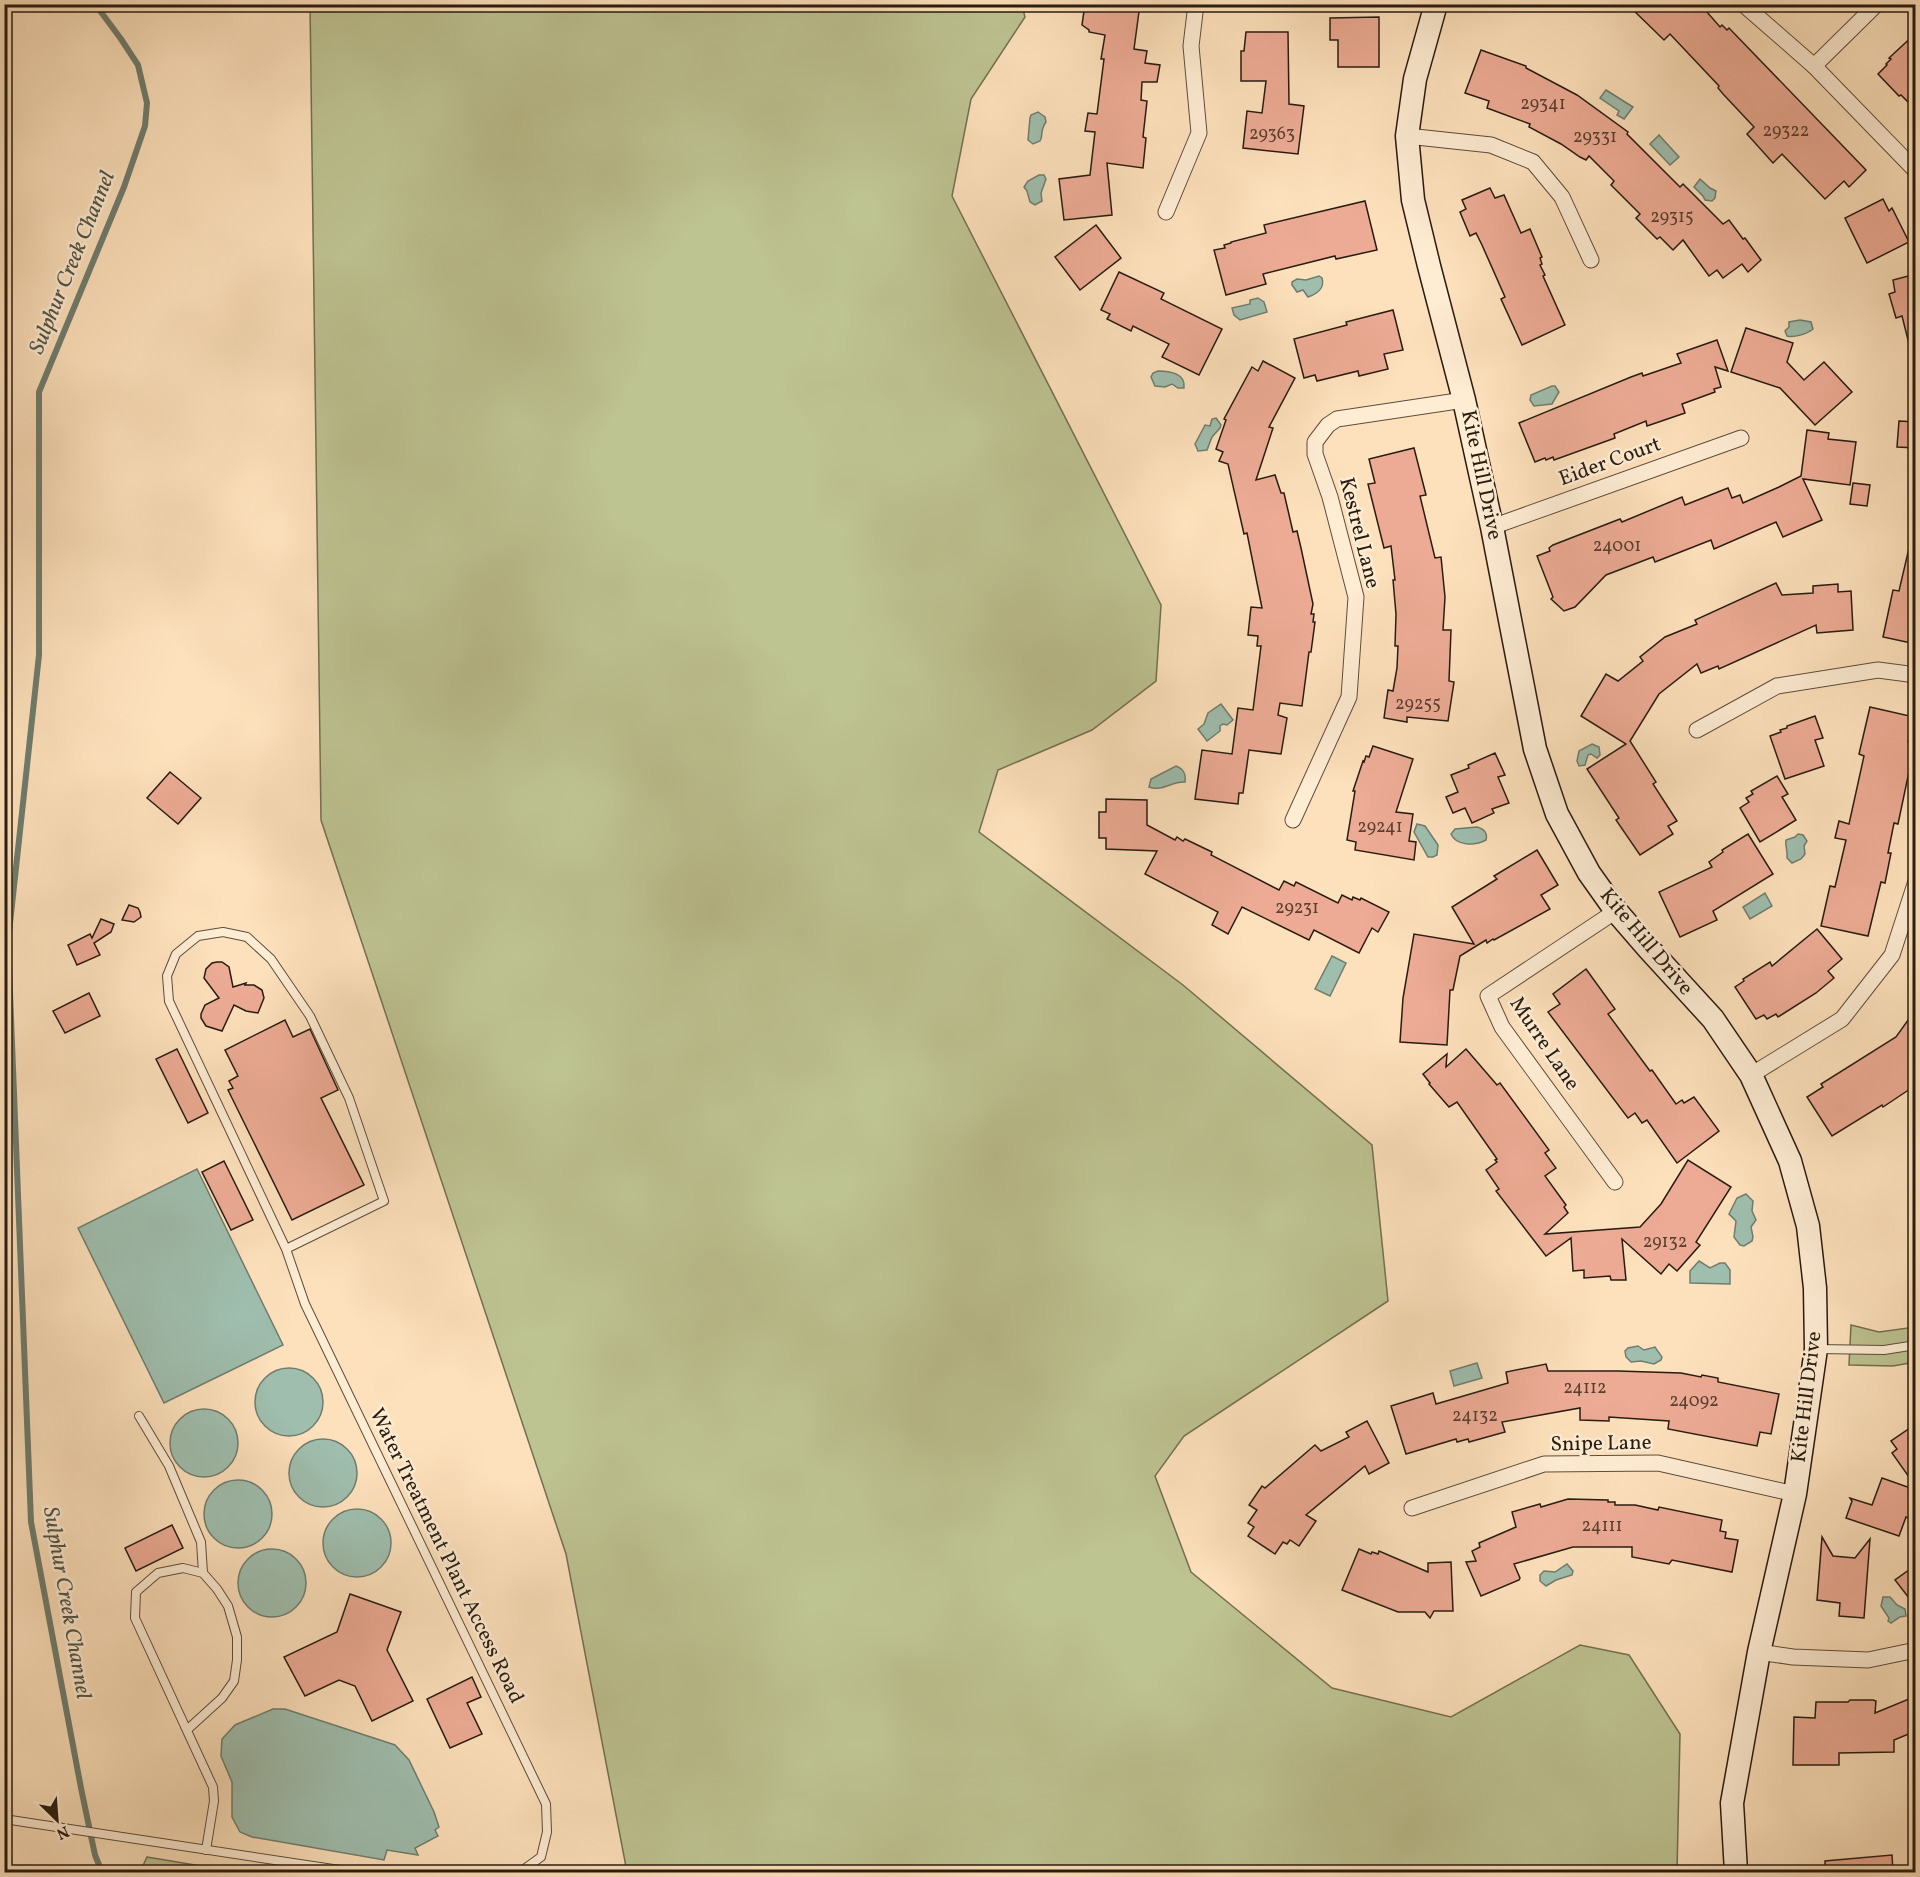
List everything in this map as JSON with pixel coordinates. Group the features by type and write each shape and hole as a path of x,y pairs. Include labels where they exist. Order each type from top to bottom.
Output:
{"street":[{"path":"1166,212 1198,133 1191,46 1196,4"},
{"name":"Kite Hill Drive","path":"1436,4 1415,79 1407,136 1413,200 1464,400 1492,526 1535,748 1557,814 1588,873 1616,911 1713,1019 1751,1075 1790,1161 1808,1226 1815,1288 1815,1349 1795,1494 1759,1652 1732,1803 1736,1872"},
{"path":"1743,4 1814,66 1916,171"},
{"path":"1814,66 1877,4"},
{"path":"1407,136 1491,145 1533,162 1562,197 1591,260"},
{"name":"Kestrel Lane","path":"1293,820 1349,697 1356,597 1330,497 1315,453 1315,442 1328,425 1337,419 1464,400"},
{"name":"Eider Court","path":"1492,526 1741,438"},
{"path":"1697,730 1777,686 1878,670 1916,675"},
{"path":"1751,1075 1842,1019 1892,955 1916,881"},
{"name":"Murre Lane","path":"1615,1182 1502,1027 1488,996 1616,911"},
{"name":"Snipe Lane","path":"1412,1508 1545,1464 1658,1463 1795,1494"},
{"path":"1759,1652 1793,1657 1868,1660 1916,1650"}],"lane":[{"name":"Water Treatment Plant Access Road","path":"286,1249 384,1201 349,1098 309,1017 271,959 247,937 223,932 198,936 176,954 167,976 169,1001 286,1249 304,1304 546,1804 547,1832 541,1857 520,1872"},
{"path":"1815,1349 1884,1350 1916,1345"},
{"path":"139,1416 169,1466 201,1542 203,1573"},
{"path":"188,1729 222,1698 234,1681 237,1637 228,1606 217,1588 203,1573 183,1568 158,1573 136,1592 135,1618 213,1787 214,1802 206,1850"},
{"path":"4,1819 353,1872"}],"green space":[{"path":"310,5 1022,5 1025,17 971,99 952,196 1161,605 1156,681 1092,730 998,770 979,832 1183,985 1372,1145 1388,1301 1184,1436 1155,1476 1191,1572 1332,1688 1451,1717 1580,1645 1629,1655 1680,1734 1677,1872 627,1872 566,1554 321,820"},
{"path":"1851,1325 1879,1332 1915,1327 1915,1362 1893,1366 1849,1365"},
{"path":"147,1857 237,1872 140,1872"}],"shaded area":[{"path":"1606,90 1633,107 1624,119 1617,115 1619,111 1600,98"},
{"path":"1038,112 1045,117 1046,122 1040,141 1033,144 1028,140 1030,118"},
{"path":"1659,135 1679,157 1670,165 1650,144"},
{"path":"1044,175 1046,179 1041,193 1042,201 1035,205 1030,202 1024,187 1028,181"},
{"path":"1700,179 1716,191 1712,201 1705,200 1694,187"},
{"path":"1319,276 1323,282 1321,288 1308,297 1303,290 1297,292 1292,285 1292,282 1297,279 1306,280"},
{"path":"1258,298 1264,302 1267,312 1240,320 1234,315 1232,308 1250,304 1250,300"},
{"path":"1800,320 1811,322 1813,329 1800,335 1787,336 1785,331 1789,327 1789,322"},
{"path":"1158,371 1172,372 1180,376 1184,388 1178,388 1172,384 1165,387 1155,386 1151,377"},
{"path":"1555,386 1559,392 1552,404 1534,406 1530,400 1531,395"},
{"path":"1216,418 1221,425 1220,428 1212,437 1207,450 1198,451 1195,444 1205,425 1210,426 1212,419"},
{"path":"1221,704 1233,720 1227,725 1220,726 1220,731 1207,741 1198,729 1204,724 1208,713"},
{"path":"1592,744 1599,747 1600,755 1597,758 1591,754 1588,755 1585,765 1579,766 1577,761 1579,751"},
{"path":"1176,766 1184,772 1185,782 1158,788 1149,787 1151,779"},
{"path":"1417,824 1425,826 1438,845 1437,855 1428,857 1414,832"},
{"path":"1477,827 1485,832 1486,840 1466,844 1457,841 1451,834 1455,829"},
{"path":"1798,834 1803,835 1807,841 1804,846 1805,854 1801,859 1792,863 1787,858 1786,840"},
{"path":"1765,893 1772,906 1750,919 1743,907"},
{"path":"1332,956 1346,963 1330,996 1315,989"},
{"path":"197,1169 283,1345 164,1403 78,1228"},
{"path":"1746,1194 1753,1201 1752,1211 1756,1220 1751,1227 1752,1241 1744,1246 1740,1245 1734,1237 1736,1221 1729,1214 1737,1198"},
{"path":"1699,1261 1710,1268 1725,1263 1730,1270 1730,1284 1690,1283 1690,1271"},
{"path":"1638,1346 1644,1350 1655,1347 1662,1357 1661,1360 1654,1364 1641,1361 1631,1362 1626,1357 1625,1351"},
{"path":"1477,1363 1482,1378 1454,1386 1450,1371"},
{"path":"289,1368 302,1371 313,1378 320,1389 323,1402 320,1415 313,1426 302,1433 289,1436 276,1433 265,1426 258,1415 255,1402 258,1389 265,1378 276,1371"},
{"path":"204,1409 217,1412 228,1419 235,1430 238,1443 235,1456 228,1467 217,1474 204,1477 191,1474 180,1467 173,1456 170,1443 173,1430 180,1419 191,1412"},
{"path":"323,1439 336,1442 347,1449 354,1460 357,1473 354,1486 347,1497 336,1504 323,1507 310,1504 299,1497 292,1486 289,1473 292,1460 299,1449 310,1442"},
{"path":"238,1480 251,1483 262,1490 269,1501 272,1514 269,1527 262,1538 251,1545 238,1548 225,1545 214,1538 207,1527 204,1514 207,1501 214,1490 225,1483"},
{"path":"357,1509 370,1512 381,1519 388,1530 391,1543 388,1556 381,1567 370,1574 357,1577 344,1574 333,1567 326,1556 323,1543 326,1530 333,1519 344,1512"},
{"path":"272,1549 285,1552 296,1559 303,1570 306,1583 303,1596 296,1607 285,1614 272,1617 259,1614 248,1607 241,1596 238,1583 241,1570 248,1559 259,1552"},
{"path":"1567,1564 1573,1571 1572,1575 1546,1586 1540,1581 1540,1575 1544,1571 1555,1572"},
{"path":"1883,1597 1890,1597 1897,1605 1905,1609 1906,1616 1891,1623 1888,1621 1889,1618 1881,1606"},
{"path":"273,1709 285,1709 395,1745 409,1760 434,1812 439,1827 435,1830 438,1836 415,1848 418,1855 387,1850 384,1860 252,1837 240,1832 232,1817 232,1782 221,1756 222,1739 235,1725"}],"building":[{"path":"1085,4 1140,4 1134,49 1147,51 1145,63 1160,65 1157,82 1142,82 1141,100 1147,101 1143,137 1146,138 1143,168 1107,163 1112,215 1064,220 1059,179 1090,175 1095,132 1085,131 1088,113 1097,114 1104,59 1101,59 1105,35 1089,32 1082,25"},
{"path":"1627,4 1700,4 1720,27 1722,25 1727,30 1729,28 1866,170 1849,187 1844,181 1825,199 1782,154 1773,163 1747,134 1754,127 1718,88 1719,86 1670,34 1664,40"},
{"path":"1379,17 1379,67 1338,67 1338,40 1330,40 1330,18"},
{"path":"1246,32 1288,32 1289,104 1304,106 1298,154 1243,148 1247,111 1262,113 1266,81 1241,81 1241,51 1244,51"},
{"path":"1916,33 1916,110 1878,74 1887,65 1891,59 1889,58"},
{"path":"1481,50 1526,66 1577,95 1628,132 1627,134 1680,187 1683,184 1723,224 1729,220 1761,260 1748,272 1742,264 1723,278 1717,270 1709,276 1683,240 1673,250 1660,237 1657,239 1636,218 1640,214 1611,185 1614,181 1589,156 1586,160 1580,157 1529,127 1530,124 1487,108 1489,101 1465,93"},
{"path":"1490,188 1495,198 1504,195 1521,233 1530,229 1542,257 1540,265 1545,275 1543,276 1565,325 1522,345 1501,299 1505,297 1482,245 1476,233 1470,236 1460,212 1466,209 1462,200"},
{"path":"1883,199 1889,211 1892,208 1909,242 1867,263 1845,218"},
{"path":"1365,201 1377,250 1336,259 1335,256 1263,274 1266,284 1226,295 1214,250 1225,248 1224,245 1231,242 1266,233 1264,225"},
{"path":"1096,225 1121,258 1080,290 1055,257"},
{"path":"1119,272 1164,293 1161,299 1222,329 1199,375 1162,357 1169,344 1133,326 1131,331 1107,319 1110,314 1101,310"},
{"path":"1916,274 1916,347 1910,348 1902,316 1896,318 1889,294 1895,292 1893,280"},
{"path":"1393,310 1403,350 1384,354 1388,369 1359,376 1358,371 1317,381 1315,375 1304,378 1294,339"},
{"path":"1746,328 1793,343 1787,362 1804,380 1824,362 1852,392 1815,425 1780,388 1731,372"},
{"path":"1717,340 1728,371 1715,367 1721,387 1714,389 1715,392 1682,404 1685,413 1647,426 1646,421 1614,434 1615,438 1554,460 1553,457 1535,462 1519,423 1631,377 1642,373 1643,376 1681,363 1677,354"},
{"path":"1263,361 1295,378 1269,427 1273,428 1256,480 1275,475 1281,493 1284,493 1293,532 1297,531 1313,604 1311,614 1314,614 1313,622 1315,622 1302,706 1280,703 1278,715 1287,718 1281,754 1249,750 1243,793 1239,793 1238,804 1195,799 1202,750 1232,754 1238,708 1253,710 1261,646 1257,646 1258,636 1248,635 1251,607 1262,608 1247,533 1244,534 1228,464 1219,461 1223,452 1216,449 1226,420 1224,419 1252,367 1258,371"},
{"path":"1899,421 1916,422 1916,448 1897,447"},
{"path":"1807,430 1829,433 1828,439 1856,442 1850,485 1803,479 1822,520 1783,537 1776,522 1714,549 1711,540 1655,562 1653,557 1606,575 1575,607 1564,611 1551,599 1553,597 1537,556 1550,551 1549,548 1553,545 1620,519 1622,522 1682,497 1685,505 1728,488 1732,498 1740,495 1743,503 1779,487 1801,476"},
{"path":"1414,448 1426,495 1420,496 1435,558 1441,557 1445,597 1443,630 1451,630 1449,681 1454,682 1448,721 1407,717 1407,722 1384,718 1388,690 1393,691 1397,668 1398,646 1395,646 1396,614 1393,580 1395,580 1391,546 1384,548 1368,484 1375,483 1369,459"},
{"path":"1853,483 1870,485 1867,506 1850,504"},
{"path":"1909,548 1916,549 1916,644 1883,637 1893,590 1899,591"},
{"path":"1776,583 1782,595 1813,593 1813,586 1838,584 1838,592 1851,591 1853,630 1817,633 1816,625 1719,669 1718,666 1701,673 1697,664 1659,694 1630,741 1656,782 1653,784 1677,821 1668,826 1673,834 1640,855 1616,820 1619,818 1587,769 1626,744 1581,716 1606,674 1618,681 1643,661 1640,657 1665,637 1697,624 1695,620"},
{"path":"1870,707 1914,717 1908,742 1915,743 1898,824 1894,823 1885,883 1881,882 1868,936 1821,926 1830,886 1835,887 1846,840 1835,838 1839,821 1849,824 1864,756 1859,754"},
{"path":"1815,716 1823,738 1815,740 1824,766 1785,779 1770,736 1781,732 1780,730 1787,726"},
{"path":"1373,746 1413,759 1396,812 1413,814 1409,841 1416,842 1414,860 1355,850 1356,842 1347,840 1355,791 1353,791 1363,761 1366,756 1369,757"},
{"path":"1495,753 1505,775 1498,777 1509,803 1492,809 1494,813 1472,823 1465,808 1453,813 1446,797 1458,792 1451,775"},
{"path":"170,772 201,798 178,824 147,798"},
{"path":"1777,776 1788,794 1782,797 1796,820 1760,842 1740,808 1749,802 1746,798 1753,794 1751,791"},
{"path":"1106,799 1147,800 1147,825 1175,840 1177,837 1183,841 1185,839 1212,852 1211,855 1279,890 1284,881 1294,886 1296,882 1338,903 1342,895 1352,900 1353,897 1360,900 1361,898 1389,912 1378,932 1372,928 1359,953 1314,930 1309,940 1242,907 1228,934 1212,925 1218,912 1145,874 1157,851 1106,849 1106,838 1099,838 1099,812 1106,812"},
{"path":"1748,834 1773,874 1713,911 1717,920 1680,937 1659,892 1712,867 1709,862 1723,852 1722,850"},
{"path":"1537,850 1558,885 1541,895 1550,909 1494,940 1487,943 1486,940 1460,956 1453,990 1450,990 1447,1045 1400,1042 1403,998 1414,934 1474,944 1452,907 1497,879 1494,876"},
{"path":"129,905 138,908 140,912 141,917 134,922 122,920"},
{"path":"101,919 114,924 111,932 94,943 100,955 77,965 68,945 90,934 92,938"},
{"path":"1817,929 1842,959 1828,971 1834,978 1816,993 1778,1017 1776,1014 1767,1019 1764,1015 1756,1019 1735,987 1744,981 1743,979 1770,962 1772,966"},
{"path":"222,962 229,967 233,987 246,983 245,985 254,985 262,990 264,998 258,1013 246,1011 234,1005 222,1031 206,1026 201,1018 205,1005 219,998 204,978 206,969 212,963"},
{"path":"1586,969 1615,1009 1608,1014 1676,1104 1682,1100 1684,1103 1694,1097 1719,1131 1677,1163 1647,1120 1642,1123 1635,1113 1628,1118 1548,1012 1560,1004 1553,994"},
{"path":"89,993 100,1016 65,1033 53,1011"},
{"path":"1916,1009 1916,1084 1883,1107 1882,1105 1832,1136 1807,1097 1823,1087 1821,1084 1896,1037"},
{"path":"285,1020 293,1037 310,1029 338,1090 321,1098 364,1185 292,1220 228,1090 233,1088 229,1081 238,1076 225,1050"},
{"path":"177,1049 208,1113 188,1123 156,1059"},
{"path":"1466,1049 1497,1085 1500,1083 1549,1150 1545,1153 1556,1168 1545,1176 1566,1205 1564,1207 1568,1213 1545,1234 1640,1227 1661,1204 1688,1160 1731,1187 1696,1242 1700,1245 1677,1271 1669,1264 1661,1274 1622,1239 1626,1280 1611,1280 1610,1276 1584,1278 1584,1270 1573,1271 1571,1238 1546,1256 1496,1191 1499,1189 1486,1170 1497,1162 1495,1160 1497,1159 1457,1102 1449,1107 1423,1074 1447,1054 1446,1067"},
{"path":"224,1161 253,1220 231,1230 202,1172"},
{"path":"1546,1364 1548,1371 1681,1373 1701,1377 1702,1375 1718,1378 1718,1382 1779,1394 1771,1434 1760,1432 1757,1446 1668,1429 1669,1421 1609,1417 1609,1421 1580,1420 1580,1408 1502,1422 1505,1432 1469,1442 1468,1439 1457,1442 1456,1439 1406,1454 1391,1406 1433,1393 1436,1404 1508,1383 1506,1372"},
{"path":"1367,1421 1389,1463 1369,1474 1365,1466 1306,1515 1316,1521 1299,1546 1290,1540 1287,1544 1283,1542 1275,1554 1248,1536 1254,1527 1248,1523 1257,1510 1249,1505 1262,1486 1265,1488 1315,1445 1321,1451 1349,1437 1346,1432"},
{"path":"1916,1424 1916,1487 1892,1453 1897,1449 1891,1441"},
{"path":"1882,1478 1916,1490 1916,1521 1906,1517 1899,1536 1846,1518 1852,1501 1850,1498 1872,1505"},
{"path":"1568,1499 1608,1500 1608,1502 1615,1502 1615,1505 1635,1505 1658,1510 1659,1507 1722,1520 1720,1531 1726,1532 1725,1538 1738,1540 1732,1572 1672,1560 1669,1564 1632,1557 1632,1547 1573,1547 1514,1564 1519,1580 1481,1596 1466,1562 1476,1561 1472,1551 1480,1547 1479,1543 1516,1527 1512,1512"},
{"path":"172,1525 183,1548 136,1571 125,1548"},
{"path":"1822,1537 1833,1556 1855,1558 1870,1539 1864,1618 1839,1616 1840,1603 1817,1600"},
{"path":"1359,1549 1371,1554 1372,1552 1378,1554 1379,1551 1428,1572 1428,1563 1451,1562 1453,1611 1434,1611 1430,1618 1425,1612 1398,1612 1342,1590"},
{"path":"1916,1565 1916,1607 1895,1580"},
{"path":"350,1594 401,1612 387,1650 413,1701 372,1721 355,1686 339,1680 305,1696 284,1657 337,1632"},
{"path":"472,1677 481,1697 467,1703 482,1734 450,1748 427,1699"},
{"path":"1916,1696 1916,1731 1894,1740 1894,1752 1839,1753 1839,1765 1793,1765 1794,1717 1815,1718 1816,1702 1873,1700 1876,1701 1875,1713"},
{"path":"1892,1855 1893,1872 1825,1872 1825,1861"}],"waterway":[{"name":"Sulphur Creek Channel","path":"95,4 138,65 147,103 145,126 124,187 39,392 39,655 8,942 31,1522 81,1788 95,1855 102,1872"}]}
